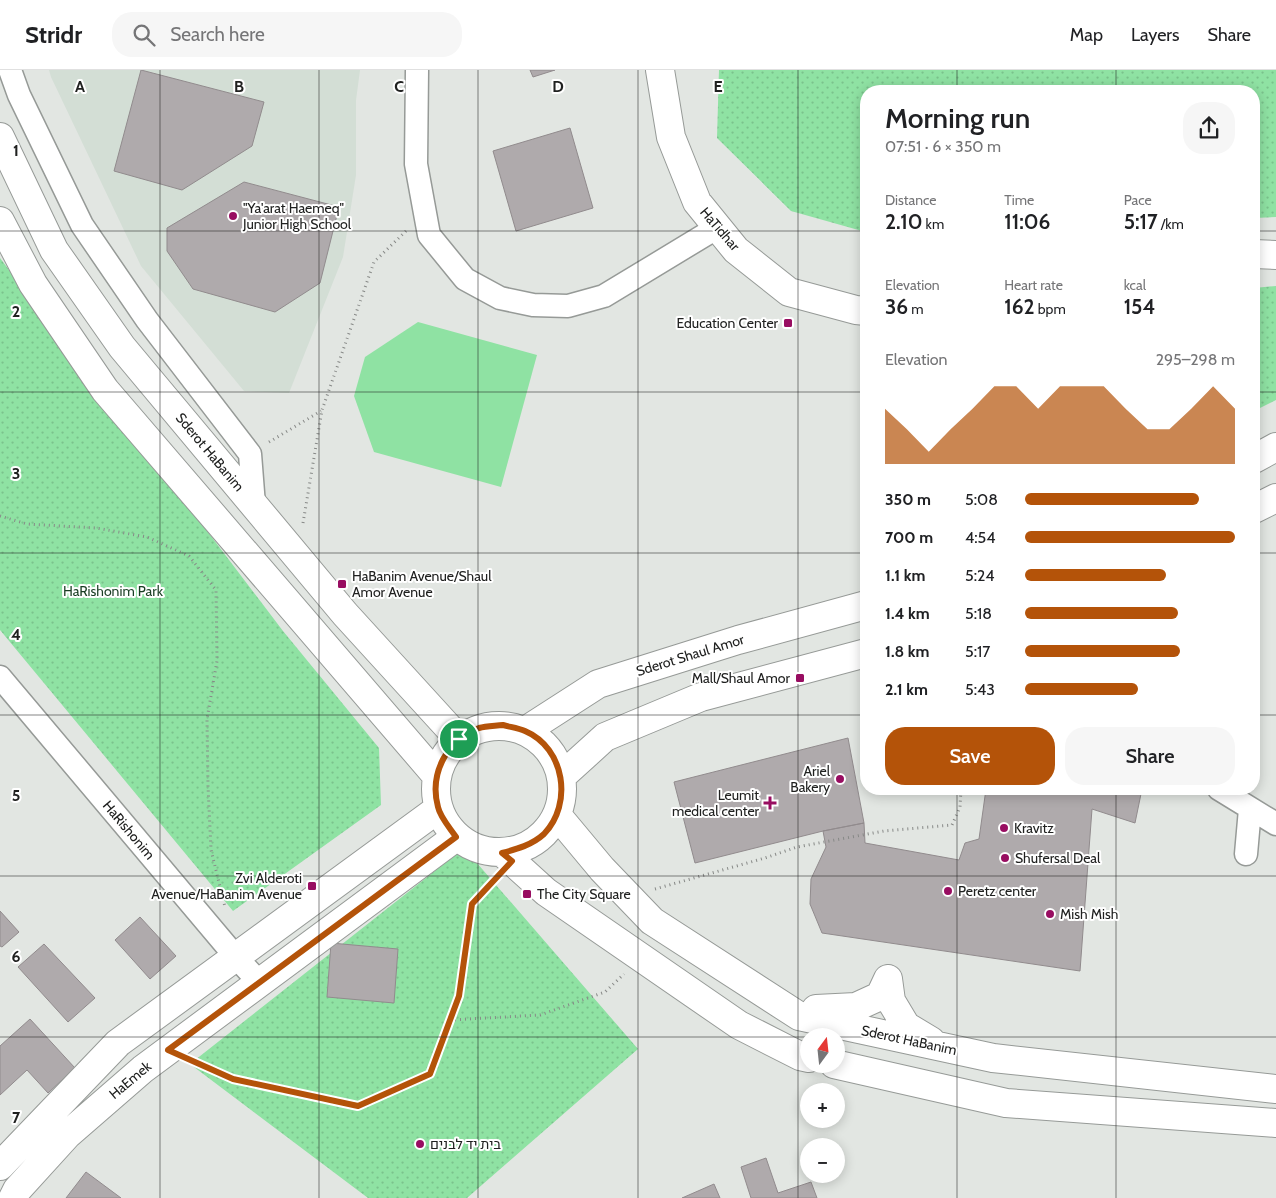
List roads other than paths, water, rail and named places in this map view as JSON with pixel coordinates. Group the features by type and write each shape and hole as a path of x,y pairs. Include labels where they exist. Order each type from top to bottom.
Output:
{"main road":[{"name":"HaTidhar","path":"660,70 671,137 697,202 736,250 789,292 860,310"},
{"name":"Sderot HaBanim","path":"0,137 54,250 122,347 346,614 459,739"},
{"path":"0,221 33,284 105,390 436,775"},
{"path":"1260,254 1276,254"},
{"path":"1260,456 1276,447"},
{"path":"1260,506 1276,498"},
{"name":"Sderot Shaul Amor","path":"525,731 598,684 738,640 860,607"},
{"path":"561,776 605,737 693,701 860,655"},
{"path":"507,857 544,834 557,815 562,796 561,776 554,758 542,742 525,731 503,725 480,728 459,739 444,755 436,775 435,792 438,809 456,837 470,846 507,857 546,892 739,1025 800,1056"},
{"name":"HaEmek","path":"8,1181 118,1043 438,809"},
{"name":"Sderot HaBanim","path":"557,815 602,869 652,921 799,1016 992,1058 1276,1089"},
{"name":"HaEmek","path":"8,1181 67,1135 142,1069 456,837"},
{"path":"788,1009 856,1008 880,996 888,979 891,1001 906,1026 944,1048"},
{"path":"845,1066 1006,1103 1276,1123"}],"street":[{"path":"10,70 19,94 82,225 147,320 250,454 254,505"},
{"path":"417,70 416,164 429,235 465,279 500,298 533,305 568,306 604,296 718,227"},
{"name":"HaRishonim","path":"0,677 259,982"},
{"path":"1228,795 1276,824"},
{"path":"1246,854 1250,809"}],"place":[{"name":"\"Ya'arat Haemeq\" Junior High School","path":"233,216"},
{"name":"Education Center","path":"788,323"},
{"name":"HaBanim Avenue/Shaul Amor Avenue","path":"342,584"},
{"name":"Mall/Shaul Amor","path":"800,678"},
{"name":"Ariel Bakery","path":"840,779"},
{"name":"Leumit medical center","path":"770,803"},
{"name":"Kravitz","path":"1004,828"},
{"name":"Shufersal Deal","path":"1005,858"},
{"name":"Zvi Alderoti Avenue/HaBanim Avenue","path":"312,886"},
{"name":"Peretz center","path":"948,891"},
{"name":"The City Square","path":"527,894"},
{"name":"Mish Mish","path":"1050,914"},
{"name":"בית יד לבנים","path":"420,1144"}],"park label":[{"name":"HaRishonim Park","path":"113,591"}]}
